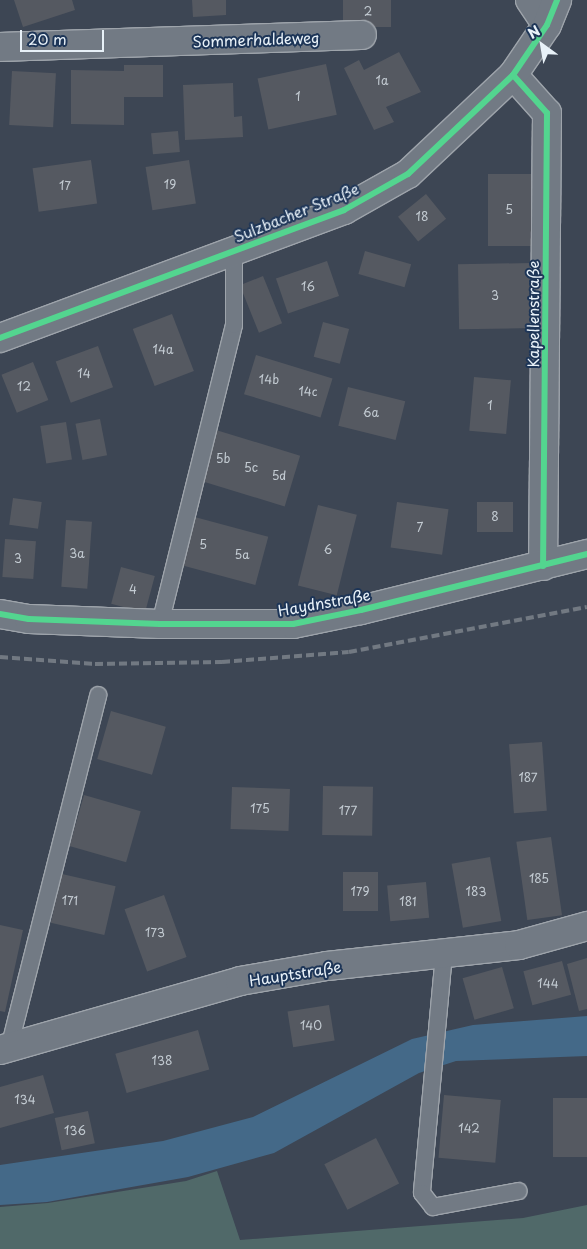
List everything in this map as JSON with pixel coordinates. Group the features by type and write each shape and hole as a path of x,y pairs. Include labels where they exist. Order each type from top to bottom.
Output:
{"street":[{"path":"530,0 547,26"},
{"name":"Sulzbacher Straße","path":"0,338 344,210 408,174 513,75 547,26 558,0"},
{"name":"Sommerhaldeweg","path":"0,47 362,35"},
{"name":"Kapellenstraße","path":"513,75 546,113 544,566"},
{"name":"Haydnstraße","path":"0,614 29,619 160,624 293,624 544,566 587,554"},
{"name":"Hauptstraße","path":"4,1049 240,981 326,966 519,945 587,926"}],"lane":[{"path":"160,624 234,325 234,251"},
{"name":"Hauptstraße","path":"4,1049 98,695"},
{"path":"444,954 422,1193 433,1207 520,1191"}],"green space":[{"path":"217,1171 240,1240 523,1218 587,1205 587,1249 0,1249 0,1207 48,1203 186,1181"}],"water":[{"path":"587,1016 587,1056 456,1061 419,1073 274,1153 188,1177 47,1202 0,1205 0,1165 163,1141 253,1117 412,1039 473,1025"}],"building":[{"path":"14,0 72,0 75,10 23,27"},
{"path":"192,0 226,0 226,15 193,17"},
{"path":"343,0 391,0 391,27 343,27"},
{"path":"399,52 421,92 386,107 394,122 374,130 344,68 359,60 364,70"},
{"path":"326,64 337,115 268,129 258,79"},
{"path":"124,65 163,65 163,97 124,97 124,125 71,124 71,70 124,71"},
{"path":"12,71 56,73 53,127 9,125"},
{"path":"233,83 234,117 242,116 243,137 185,140 183,85"},
{"path":"178,131 180,152 153,154 151,133"},
{"path":"91,160 97,204 39,212 33,168"},
{"path":"189,160 196,203 152,210 146,167"},
{"path":"488,174 531,174 531,246 488,246"},
{"path":"426,194 446,219 418,242 398,217"},
{"path":"365,251 411,264 405,287 358,274"},
{"path":"327,261 339,296 288,314 276,279"},
{"path":"531,263 532,328 459,329 458,264"},
{"path":"263,276 282,323 259,333 240,285"},
{"path":"172,314 194,371 155,386 133,329"},
{"path":"323,322 349,329 340,364 314,357"},
{"path":"98,346 113,387 71,403 56,361"},
{"path":"256,355 333,378 321,418 244,394"},
{"path":"33,362 48,400 17,413 1,375"},
{"path":"474,377 511,380 506,434 469,431"},
{"path":"348,387 405,401 396,440 338,426"},
{"path":"100,419 107,455 83,460 75,424"},
{"path":"66,422 72,460 46,464 40,426"},
{"path":"216,430 300,456 285,506 201,481"},
{"path":"13,498 42,502 38,529 9,525"},
{"path":"397,502 448,509 442,555 391,548"},
{"path":"477,502 513,502 513,532 477,532"},
{"path":"318,505 357,515 337,595 298,586"},
{"path":"191,516 268,537 255,585 178,564"},
{"path":"66,520 92,522 87,589 61,587"},
{"path":"5,539 36,541 33,579 2,577"},
{"path":"121,567 155,576 145,613 111,604"},
{"path":"111,711 166,727 152,775 97,759"},
{"path":"542,742 547,811 514,813 509,744"},
{"path":"323,786 373,787 372,836 322,835"},
{"path":"232,787 290,789 288,831 231,829"},
{"path":"84,795 141,811 126,862 69,846"},
{"path":"551,837 562,915 527,920 516,842"},
{"path":"490,857 501,921 463,928 452,864"},
{"path":"343,872 378,872 378,911 343,911"},
{"path":"62,874 116,886 104,935 51,923"},
{"path":"426,882 429,918 390,921 387,885"},
{"path":"164,895 187,957 147,971 125,909"},
{"path":"0,925 23,930 5,1012 0,1011"},
{"path":"587,958 587,1009 579,1011 567,964"},
{"path":"562,961 571,995 532,1005 523,971"},
{"path":"502,967 514,1008 474,1020 463,978"},
{"path":"329,1005 335,1041 293,1047 288,1012"},
{"path":"198,1030 209,1069 127,1093 115,1054"},
{"path":"43,1075 54,1113 0,1128 0,1087"},
{"path":"444,1095 501,1100 495,1163 439,1158"},
{"path":"553,1098 587,1098 587,1157 553,1157"},
{"path":"88,1111 95,1143 62,1150 55,1118"},
{"path":"376,1138 399,1183 347,1210 324,1164"}],"railway":[{"path":"0,657 95,664 222,662 349,652 587,607"}],"cycle path":[{"path":"0,338 344,210 408,174 513,75 547,25 557,0"},
{"path":"513,75 547,113 543,566"},
{"path":"0,614 29,619 160,624 293,624 361,610 587,554"}]}
